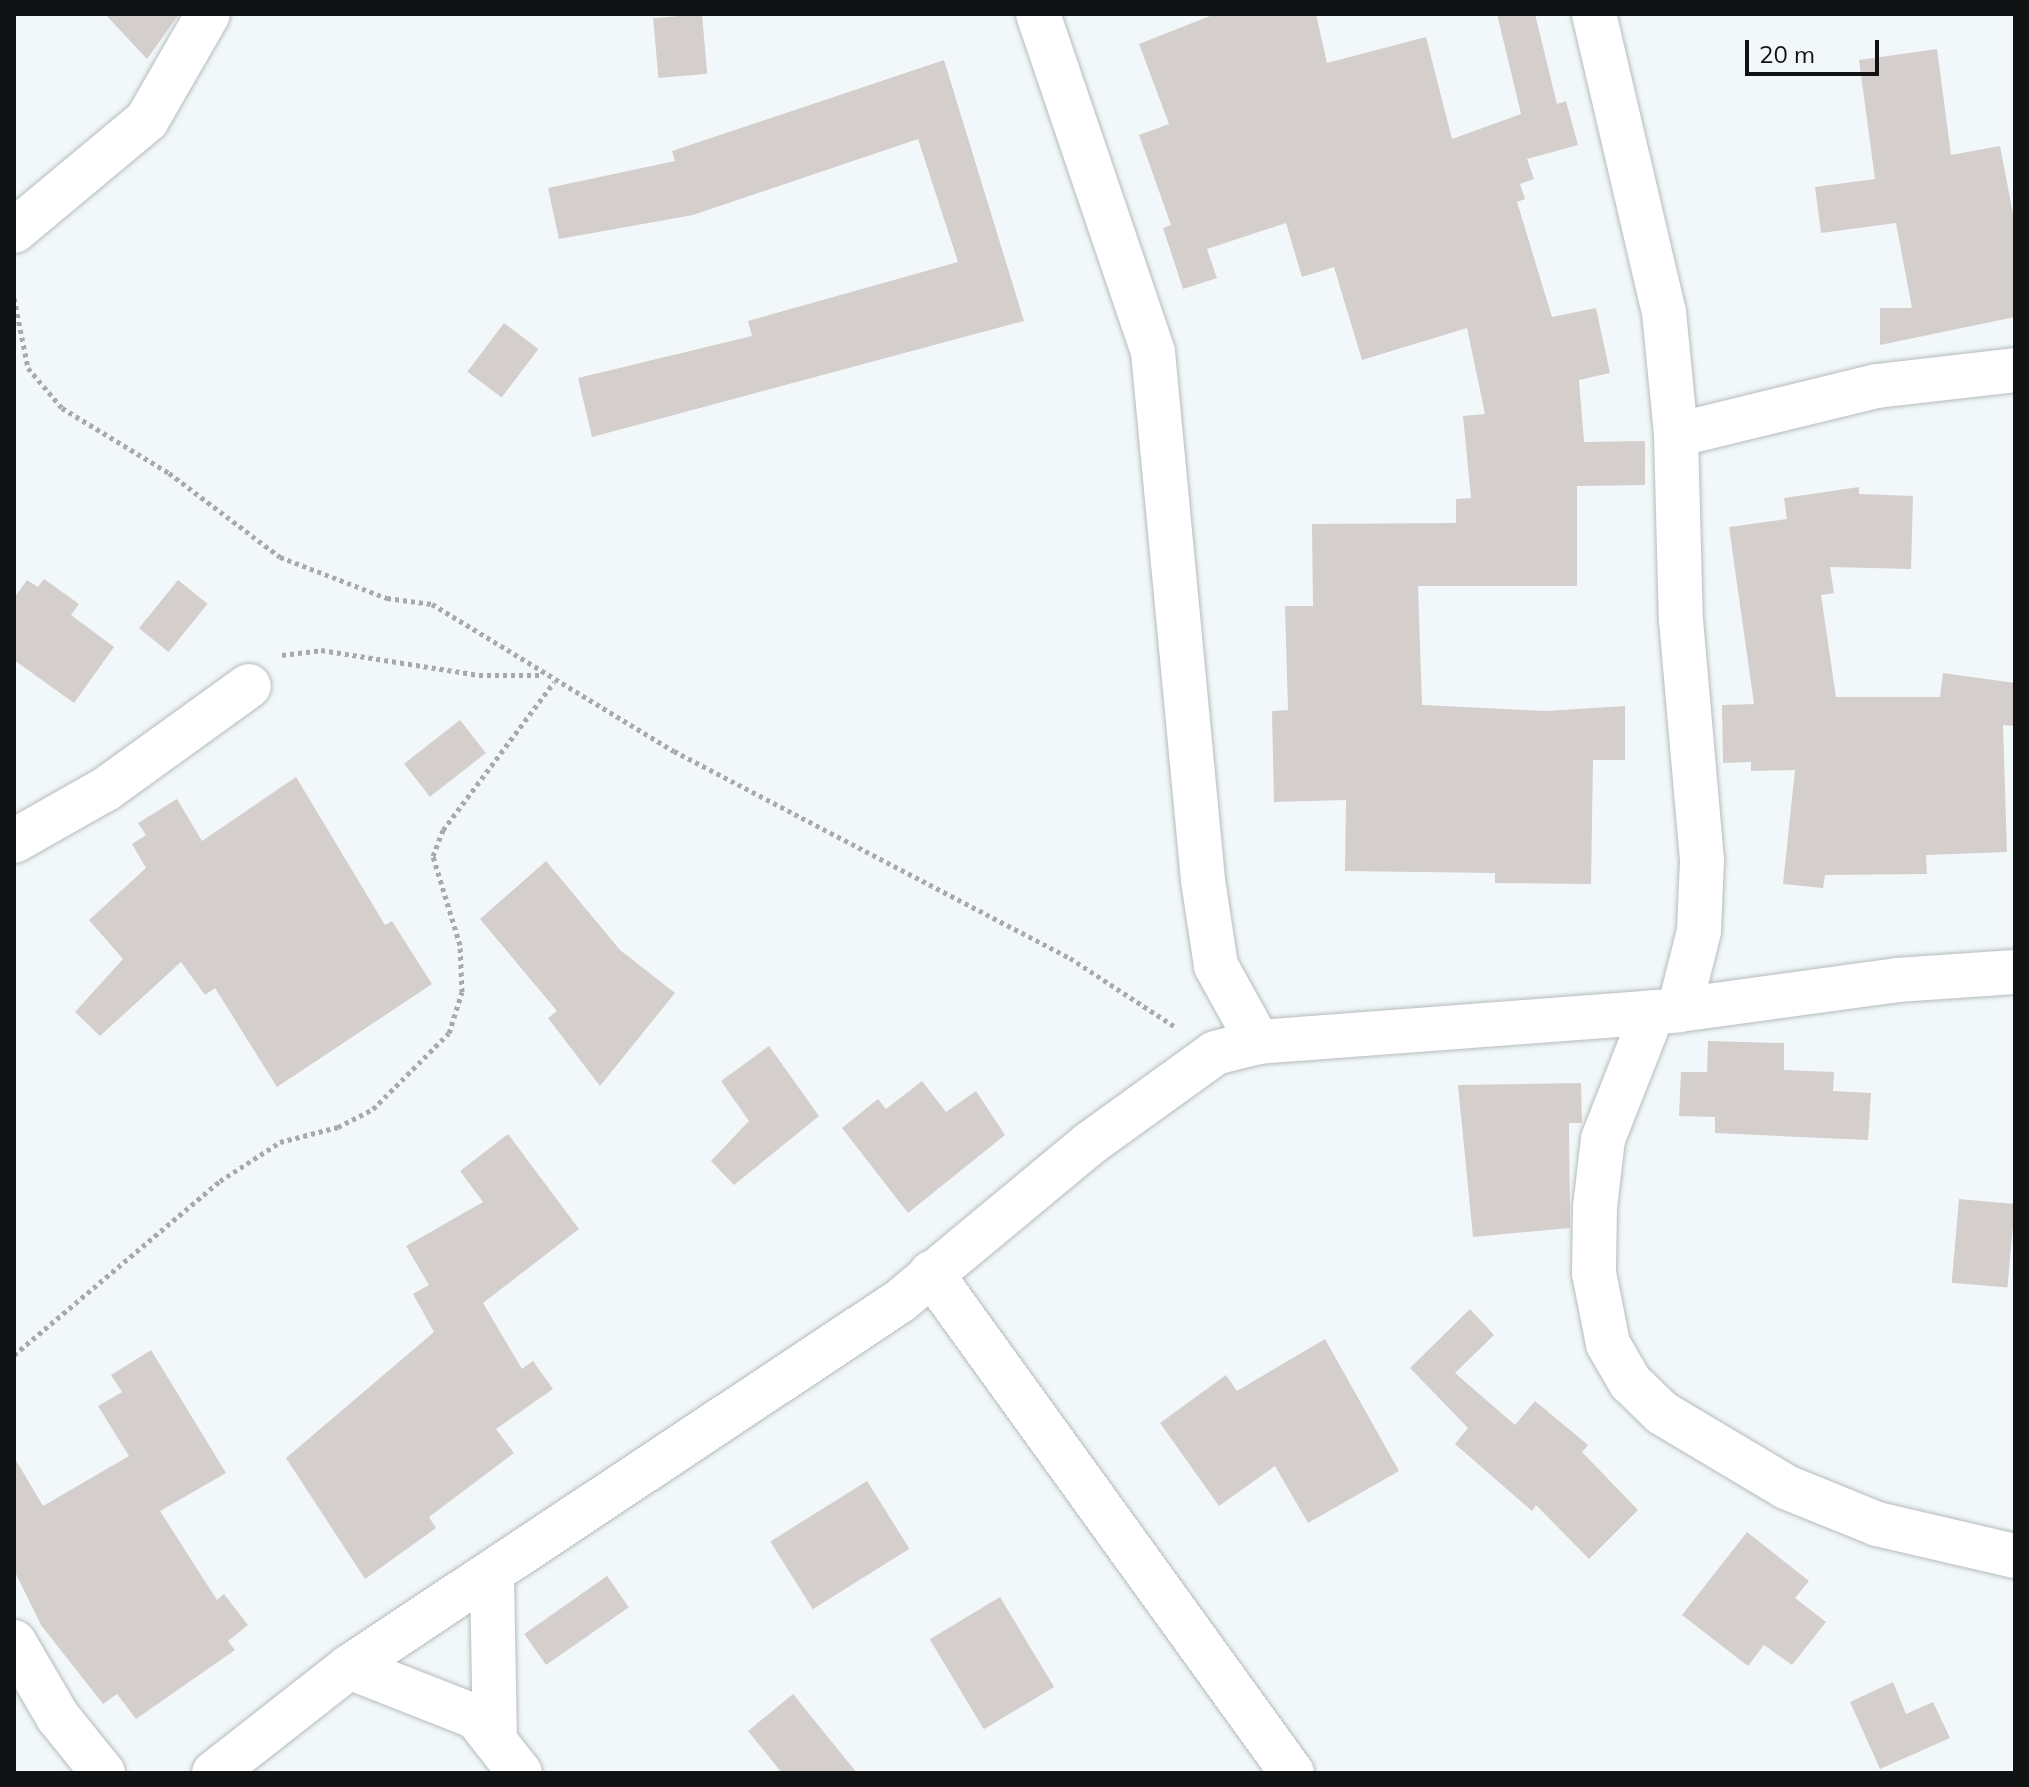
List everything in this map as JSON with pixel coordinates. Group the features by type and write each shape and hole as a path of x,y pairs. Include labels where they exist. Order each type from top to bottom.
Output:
{"street":[{"path":"14,231 147,120 208,14"},
{"path":"1038,14 1153,352 1205,894 1216,966 1258,1042"},
{"path":"1594,14 1664,312 1676,435 1681,620 1702,861 1699,931 1666,1011 1603,1139 1595,1207 1594,1273 1608,1344 1630,1382 1662,1413 1786,1487 1877,1524 2015,1556"},
{"path":"1676,435 1877,386 2015,370"},
{"path":"14,841 106,789 249,686"},
{"path":"214,1773 349,1667 900,1301 931,1273 1215,1053 1258,1042 1666,1011 1897,980 2015,972"},
{"path":"931,1273 1292,1773"},
{"path":"492,1573 495,1737"},
{"path":"14,1642 58,1717 103,1773"},
{"path":"349,1667 476,1717 495,1737 520,1773"}],"path":[{"path":"14,298 28,368 62,408 169,473 280,557 387,598 432,604 554,682 1070,958 1215,1053"},
{"path":"249,686 271,657 321,650 479,675 543,675"},
{"path":"14,1355 220,1181 280,1142 338,1127 373,1109 449,1033 462,992 460,945 433,856 443,830 554,682"}],"building":[{"path":"105,14 179,14 147,59"},
{"path":"702,14 707,74 658,78 653,18"},
{"path":"1215,14 1316,14 1327,63 1426,37 1452,139 1521,114 1497,14 1535,14 1557,104 1566,101 1578,145 1527,159 1534,179 1520,184 1525,199 1517,202 1552,317 1596,308 1610,373 1579,380 1584,442 1645,441 1645,485 1577,486 1577,586 1418,586 1422,705 1547,711 1625,706 1625,760 1593,760 1591,884 1495,883 1495,873 1345,871 1346,800 1274,802 1272,711 1288,710 1285,606 1313,606 1312,524 1456,523 1456,499 1471,498 1463,416 1485,414 1467,328 1362,360 1334,267 1302,277 1286,223 1207,249 1217,278 1183,289 1163,228 1171,225 1139,135 1169,124 1139,44"},
{"path":"1937,49 1951,155 2000,146 2015,224 2015,317 1880,345 1880,308 1912,308 1896,223 1821,233 1815,187 1875,179 1859,60"},
{"path":"944,60 1024,321 592,437 578,378 752,336 748,321 958,262 918,139 693,215 559,239 548,188 675,161 672,151"},
{"path":"504,323 538,349 502,398 467,372"},
{"path":"1859,487 1859,494 1913,496 1911,569 1830,567 1834,593 1821,595 1836,697 1940,697 1943,673 2015,683 2015,726 2003,725 2007,852 1926,855 1927,874 1825,875 1823,888 1783,884 1795,770 1751,771 1751,762 1723,763 1722,705 1754,704 1729,527 1787,519 1784,498"},
{"path":"44,579 79,604 71,615 114,647 74,703 14,660 14,598 27,580 38,587"},
{"path":"178,580 208,604 169,652 139,628"},
{"path":"460,720 486,753 430,797 404,764"},
{"path":"296,777 385,925 392,921 432,984 277,1087 215,988 205,995 181,962 100,1036 75,1012 123,959 89,920 146,868 132,844 146,835 138,823 177,799 202,841"},
{"path":"546,861 620,950 675,993 600,1086 548,1018 557,1011 480,919"},
{"path":"1708,1041 1784,1043 1784,1070 1834,1072 1833,1091 1871,1093 1868,1140 1715,1133 1715,1117 1679,1116 1681,1072 1707,1072"},
{"path":"769,1046 819,1116 734,1185 711,1161 749,1121 721,1081"},
{"path":"922,1081 946,1112 976,1091 1005,1135 908,1213 842,1128 878,1099 886,1109"},
{"path":"1581,1083 1582,1123 1569,1123 1570,1228 1473,1237 1458,1085"},
{"path":"508,1134 579,1229 483,1303 522,1369 533,1361 553,1389 496,1429 514,1453 429,1517 436,1528 365,1579 286,1458 434,1332 413,1294 429,1285 406,1246 483,1202 460,1171"},
{"path":"1959,1199 2015,1204 2007,1288 1952,1283"},
{"path":"1470,1309 1494,1335 1455,1373 1515,1425 1535,1401 1588,1445 1582,1452 1638,1510 1589,1559 1536,1505 1532,1511 1455,1444 1468,1428 1410,1368"},
{"path":"1325,1339 1399,1471 1308,1523 1275,1466 1219,1506 1160,1423 1226,1375 1237,1391"},
{"path":"151,1350 226,1473 160,1511 217,1600 224,1594 248,1625 228,1641 235,1650 136,1719 117,1694 103,1704 41,1625 14,1570 14,1457 43,1506 129,1456 98,1406 122,1392 111,1375"},
{"path":"867,1481 909,1549 813,1609 770,1541"},
{"path":"1747,1532 1809,1581 1795,1598 1826,1622 1792,1665 1764,1645 1748,1666 1682,1615"},
{"path":"607,1576 629,1607 546,1665 524,1634"},
{"path":"1000,1597 1054,1687 984,1729 930,1639"},
{"path":"1893,1682 1906,1714 1933,1702 1950,1738 1880,1769 1850,1702"},
{"path":"793,1694 857,1773 782,1773 748,1731"}]}
